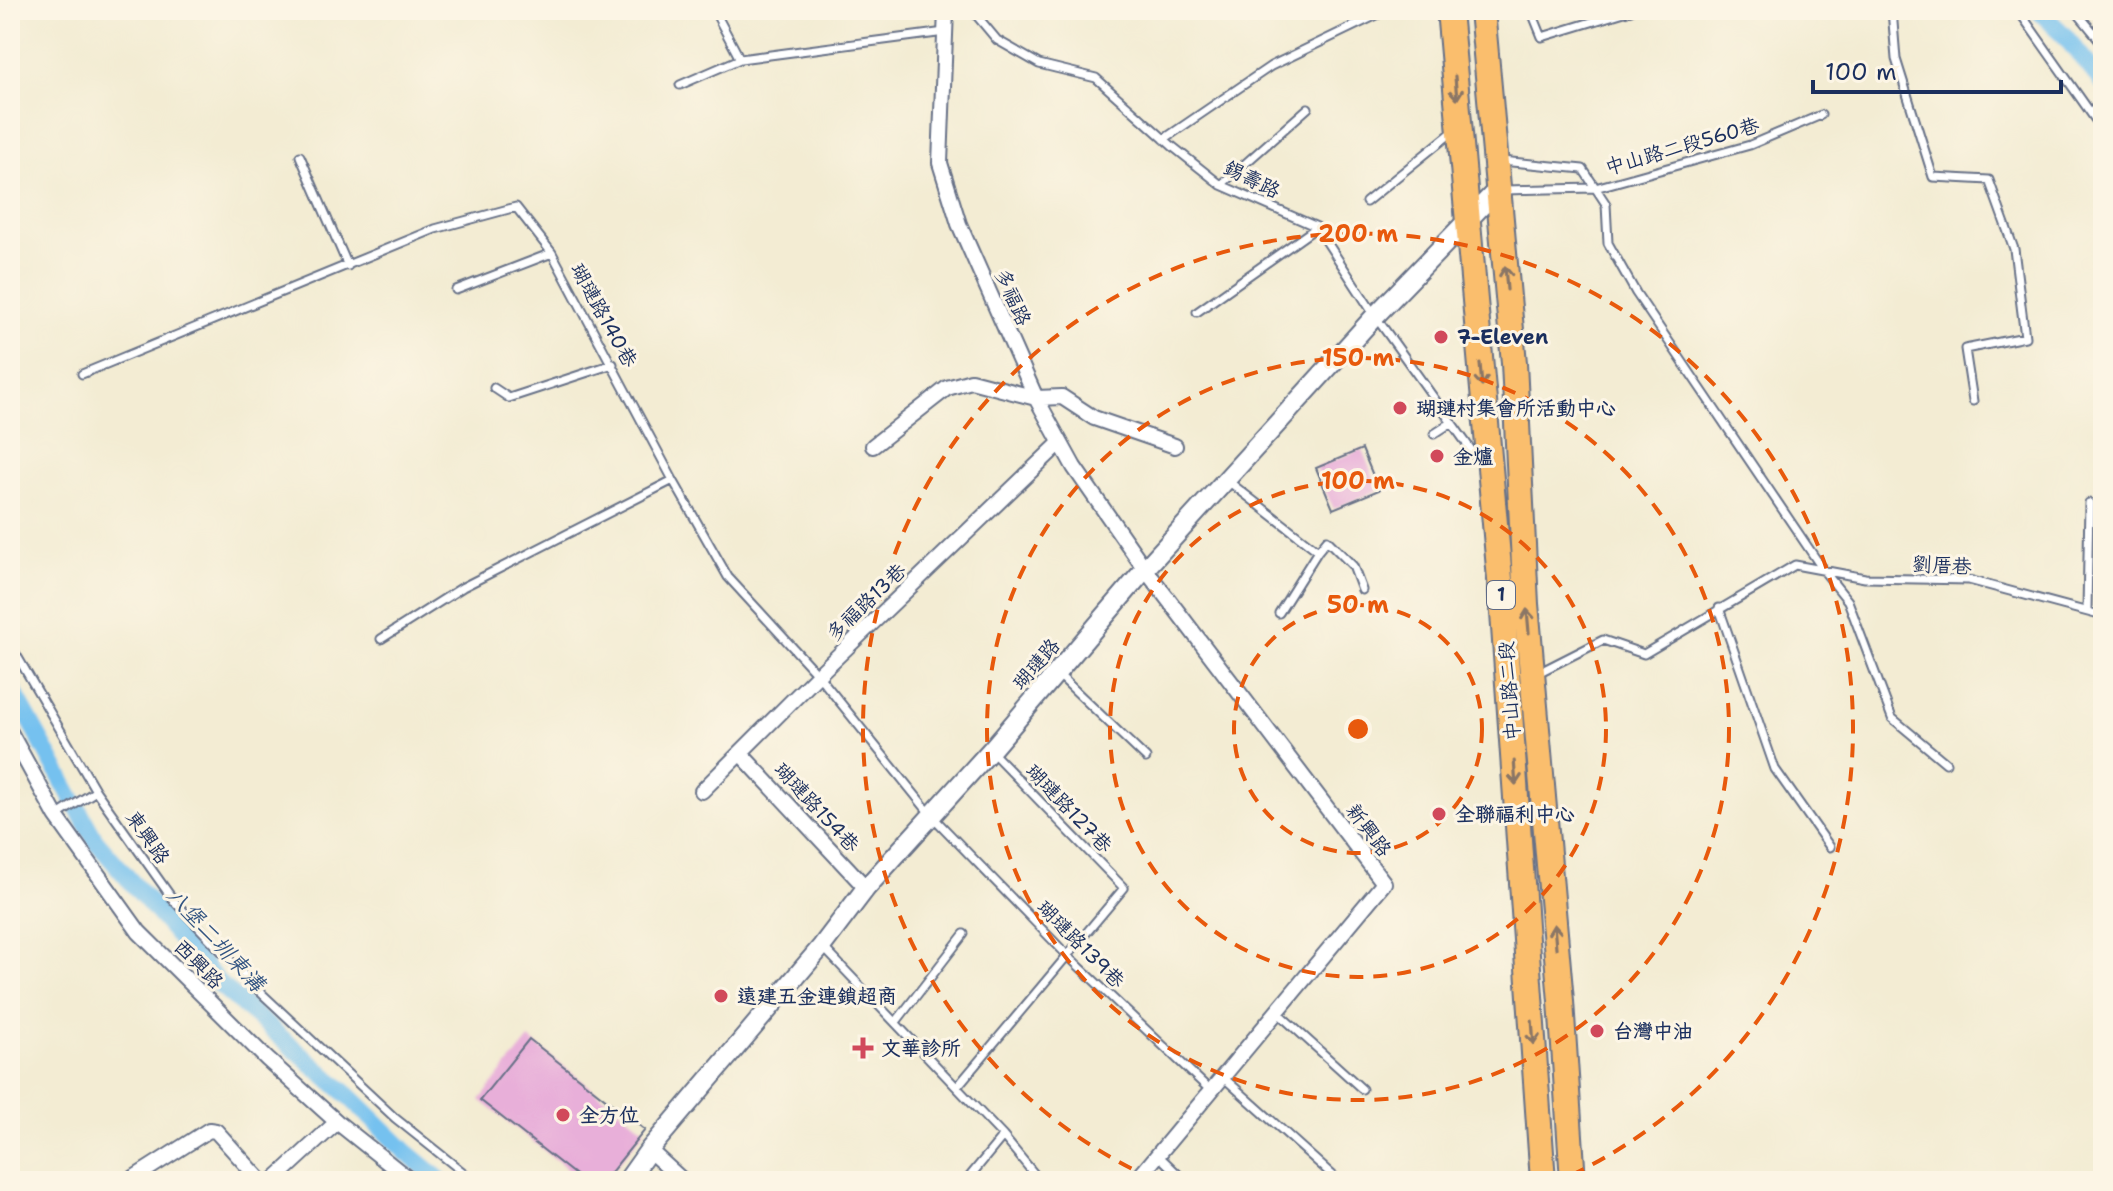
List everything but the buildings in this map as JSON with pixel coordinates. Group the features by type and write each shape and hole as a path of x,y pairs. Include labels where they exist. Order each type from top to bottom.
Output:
{"main road":[{"name":"中山路二段","path":"1449,10 1508,675 1543,1181"},
{"name":"中山路二段","path":"1482,10 1514,363 1532,676 1561,1001 1573,1181"}],"street":[{"name":"多福路","path":"946,10 940,163 959,224 1036,398 1060,443 1145,569"},
{"name":"瑚璉路","path":"627,1181 649,1150 822,946 866,888 991,750 1145,569 1375,316 1497,190"},
{"path":"873,446 947,388 971,381 1036,398 1062,397 1094,418 1175,446"},
{"name":"多福路13巷","path":"702,791 1060,443"},
{"name":"新興路","path":"1136,1181 1384,883 1145,569"},
{"name":"西興路","path":"10,732 56,816 139,932 267,1059 337,1122 411,1181"},
{"name":"瑚璉路154巷","path":"740,753 866,888"},
{"path":"273,1181 337,1122"},
{"path":"129,1181 209,1130 216,1131 261,1181"},
{"path":"649,1150 683,1181"}],"lane":[{"path":"714,10 740,59"},
{"name":"錫壽路","path":"972,10 997,40 1039,64 1096,78 1221,185 1317,227"},
{"path":"1164,139 1271,66 1387,10"},
{"path":"1531,10 1542,37 1631,10"},
{"path":"1892,10 1896,59 1933,177 1989,180 2014,249 2025,337 1965,349 1973,401"},
{"path":"2018,10 2095,119 2103,125"},
{"path":"2075,10 2103,44"},
{"path":"680,85 740,59 945,32"},
{"path":"1221,185 1308,108"},
{"name":"中山路二段560巷","path":"1497,190 1595,188 1750,145 1821,115"},
{"path":"1366,202 1460,126"},
{"path":"300,156 348,266"},
{"name":"中山路二段560巷","path":"1495,160 1583,169 1606,204 1608,243 1636,293 1824,571"},
{"name":"瑚璉路140巷","path":"82,374 435,229 516,207 552,253 728,577 818,675 932,816"},
{"path":"1197,312 1317,227 1375,316 1491,477"},
{"path":"456,290 552,253"},
{"path":"494,388 509,398 613,364"},
{"path":"1434,434 1451,423"},
{"path":"381,639 463,587 673,480"},
{"path":"1227,480 1318,551"},
{"path":"2087,610 2089,503"},
{"path":"1279,613 1327,540 1353,566 1362,590"},
{"name":"劉厝巷","path":"1532,676 1603,640 1644,654 1795,565 1865,578 1969,580 2103,616"},
{"path":"1824,571 1848,601 1892,718 1946,763"},
{"path":"1719,608 1775,769 1830,847"},
{"name":"東興路","path":"10,644 96,791 174,901 258,990 395,1118 474,1181"},
{"path":"1058,673 1146,758"},
{"path":"1508,675 1532,676"},
{"name":"瑚璉路127巷","path":"991,750 1124,888 1068,956"},
{"path":"56,816 96,791"},
{"name":"瑚璉路139巷","path":"932,816 1068,956 1211,1092"},
{"path":"896,1022 964,934"},
{"path":"822,946 1003,1136 1040,1181"},
{"path":"957,1087 1068,956"},
{"path":"1277,1012 1362,1089"},
{"path":"1223,1077 1339,1181"},
{"path":"966,1181 1003,1136"},
{"path":"1158,1155 1185,1181"}],"waterway":[{"path":"2038,10 2063,34 2103,83"},
{"name":"八堡二圳東溝","path":"10,685 95,840 221,986 348,1095 406,1152 441,1181"}],"place":[{"name":"7-Eleven","path":"1441,337"},
{"name":"瑚璉村集會所活動中心","path":"1400,408"},
{"name":"金爐","path":"1437,456"},
{"name":"全聯福利中心","path":"1439,814"},
{"name":"遠建五金連鎖超商","path":"721,996"},
{"name":"台灣中油","path":"1597,1031"},
{"name":"文華診所","path":"863,1048"},
{"name":"全方位","path":"563,1115"}]}
